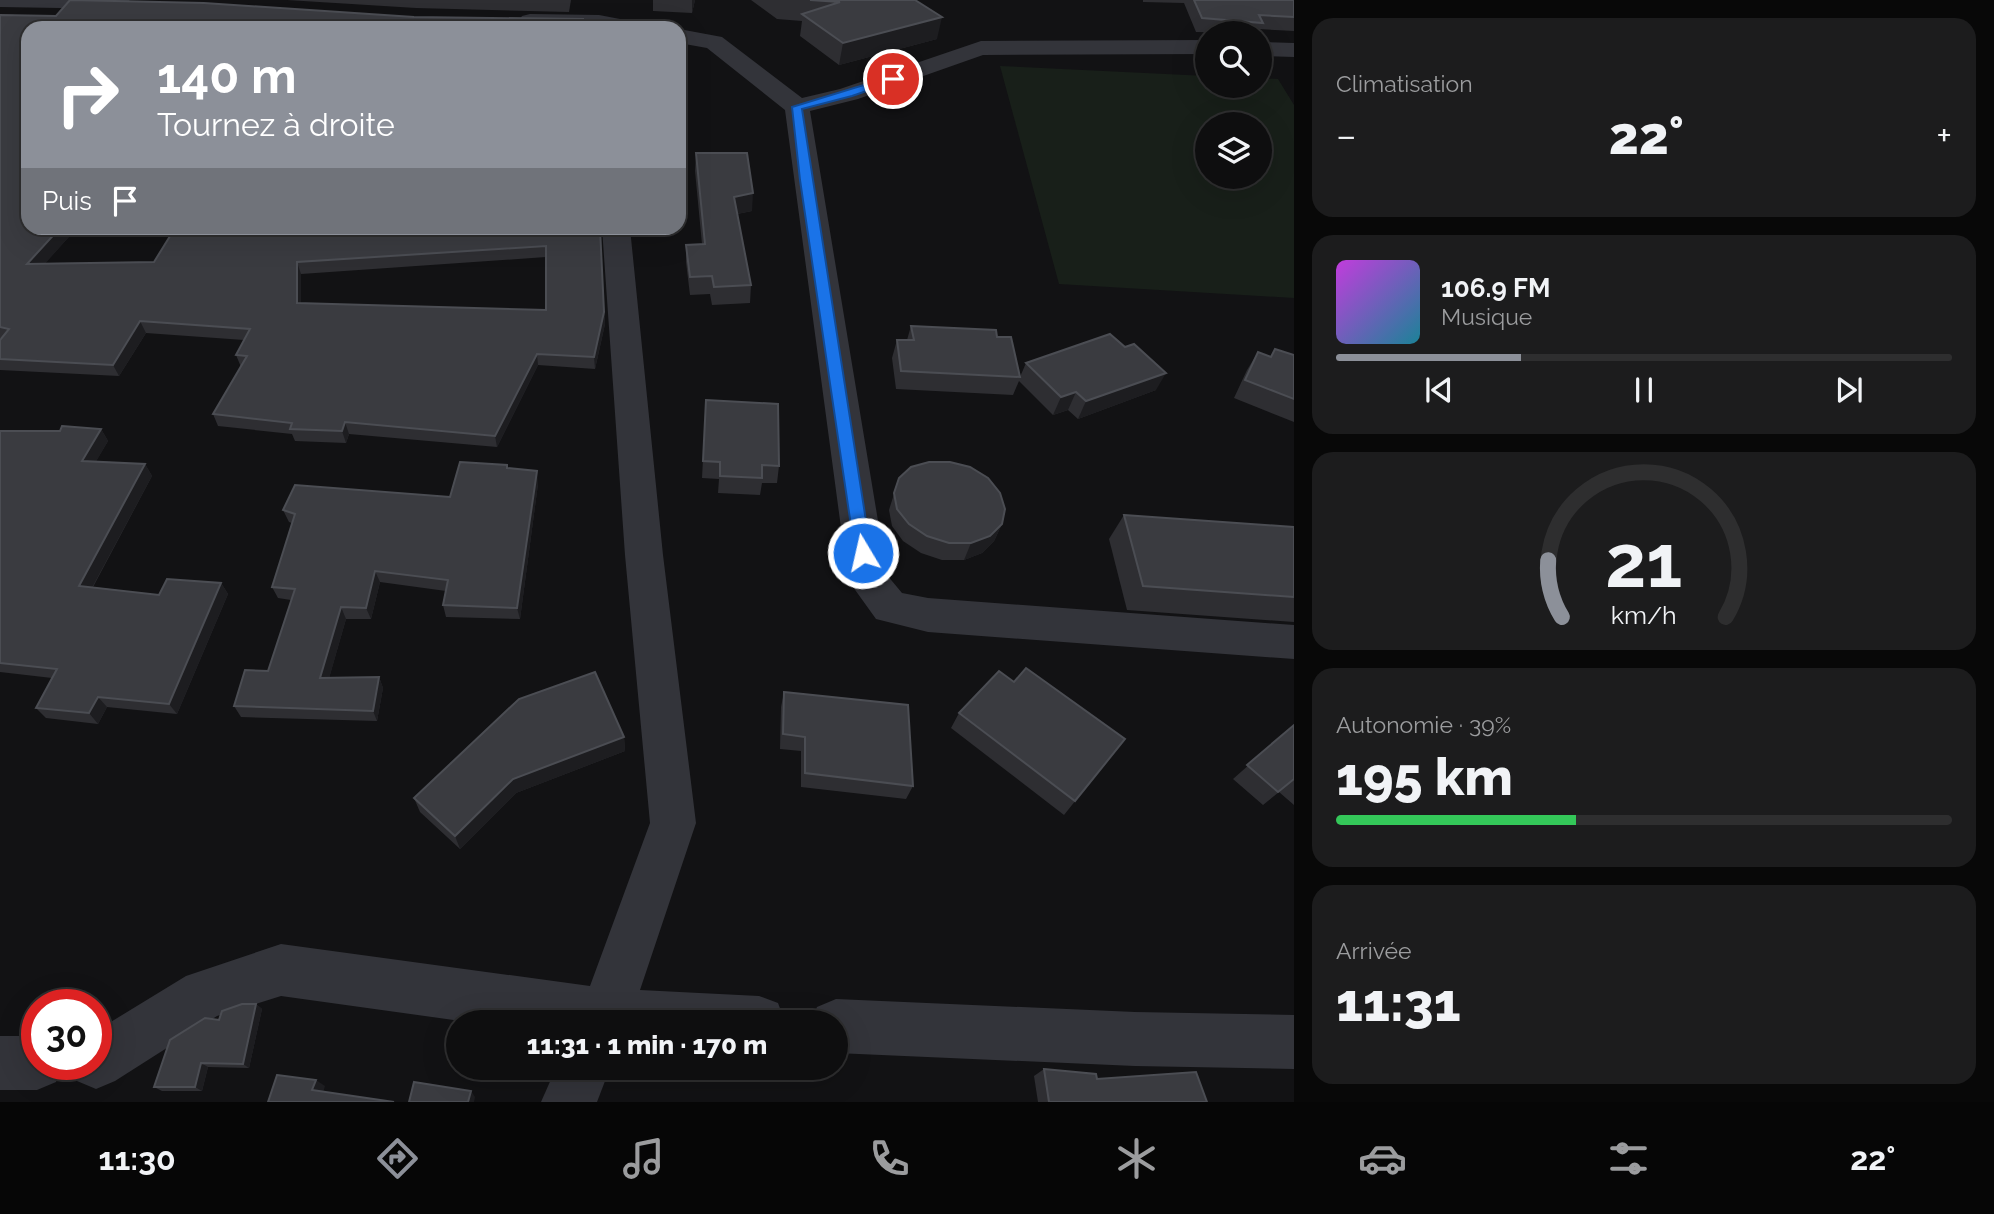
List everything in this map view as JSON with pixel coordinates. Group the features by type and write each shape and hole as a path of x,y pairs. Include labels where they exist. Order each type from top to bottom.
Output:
{"street":[{"path":"0,1 139,3"},
{"path":"507,20 598,17"},
{"path":"686,37 714,42 797,107 868,580 890,607 928,615 1294,642"},
{"path":"797,107 849,94 981,48 1195,47"},
{"path":"1272,49 1294,50"},
{"path":"607,1010 673,823 644,555 617,235"},
{"path":"112,1052 204,993 281,970 550,1010"},
{"path":"848,1027 1135,1039 1294,1042"},
{"path":"0,1062 21,1063"},
{"path":"569,1102 578,1080"}],"shaded area":[{"path":"1000,66 1195,75 1195,98 1272,98 1272,79 1278,79 1294,105 1294,298 1059,284"}],"building":[{"path":"70,0 204,3 414,17 583,19 21,21 21,235 54,235 27,264 154,262 171,235 600,235 604,312 594,357 537,354 495,436 345,422 342,431 290,429 292,423 213,414 247,356 236,355 250,329 140,321 113,365 0,359 0,340 9,329 0,327 0,15 56,16","holes":["546,246 546,310 297,303 297,262"]},
{"path":"810,0 915,0 942,17 843,43 802,14 840,2"},
{"path":"1194,0 1294,0 1294,17 1259,15 1262,21 1202,18"},
{"path":"696,153 747,153 753,193 734,197 751,285 714,287 712,276 690,277 686,245 705,244"},
{"path":"911,326 996,330 997,337 1011,337 1020,377 901,371 897,340 914,340"},
{"path":"1110,334 1125,347 1134,344 1166,373 1086,401 1076,392 1061,397 1026,363"},
{"path":"1275,349 1294,355 1294,399 1245,380 1258,352 1271,357"},
{"path":"706,400 778,404 779,466 762,465 762,478 720,476 720,462 703,461"},
{"path":"62,426 101,429 82,461 145,464 79,586 159,595 167,579 221,583 169,704 98,697 89,713 36,708 57,669 0,663 0,431 60,431"},
{"path":"460,462 507,465 507,468 537,471 517,608 443,605 448,580 375,571 366,608 341,607 320,678 379,677 373,711 234,706 245,670 268,671 295,589 272,587 295,514 283,510 295,485 450,497"},
{"path":"929,462 950,462 970,467 988,478 1000,493 1005,509 1002,524 990,536 971,543 949,543 927,536 909,524 897,509 894,493 899,478 911,467"},
{"path":"1124,515 1294,527 1294,597 1143,586"},
{"path":"1026,668 1125,739 1075,801 959,713 999,671 1014,682"},
{"path":"595,672 624,737 513,779 455,836 414,798 519,699"},
{"path":"784,692 908,705 913,786 805,773 805,737 783,734"},
{"path":"1294,725 1294,779 1278,792 1247,765"},
{"path":"242,1004 256,1004 243,1064 201,1063 195,1087 154,1087 170,1040 205,1018 219,1020 222,1011"},
{"path":"1044,1069 1096,1074 1097,1079 1196,1072 1207,1102 1049,1102"},
{"path":"277,1075 316,1080 312,1090 394,1102 268,1102"},
{"path":"414,1082 471,1091 468,1102 409,1102"}],"route":[{"path":"863,553 797,107 893,79"}]}
